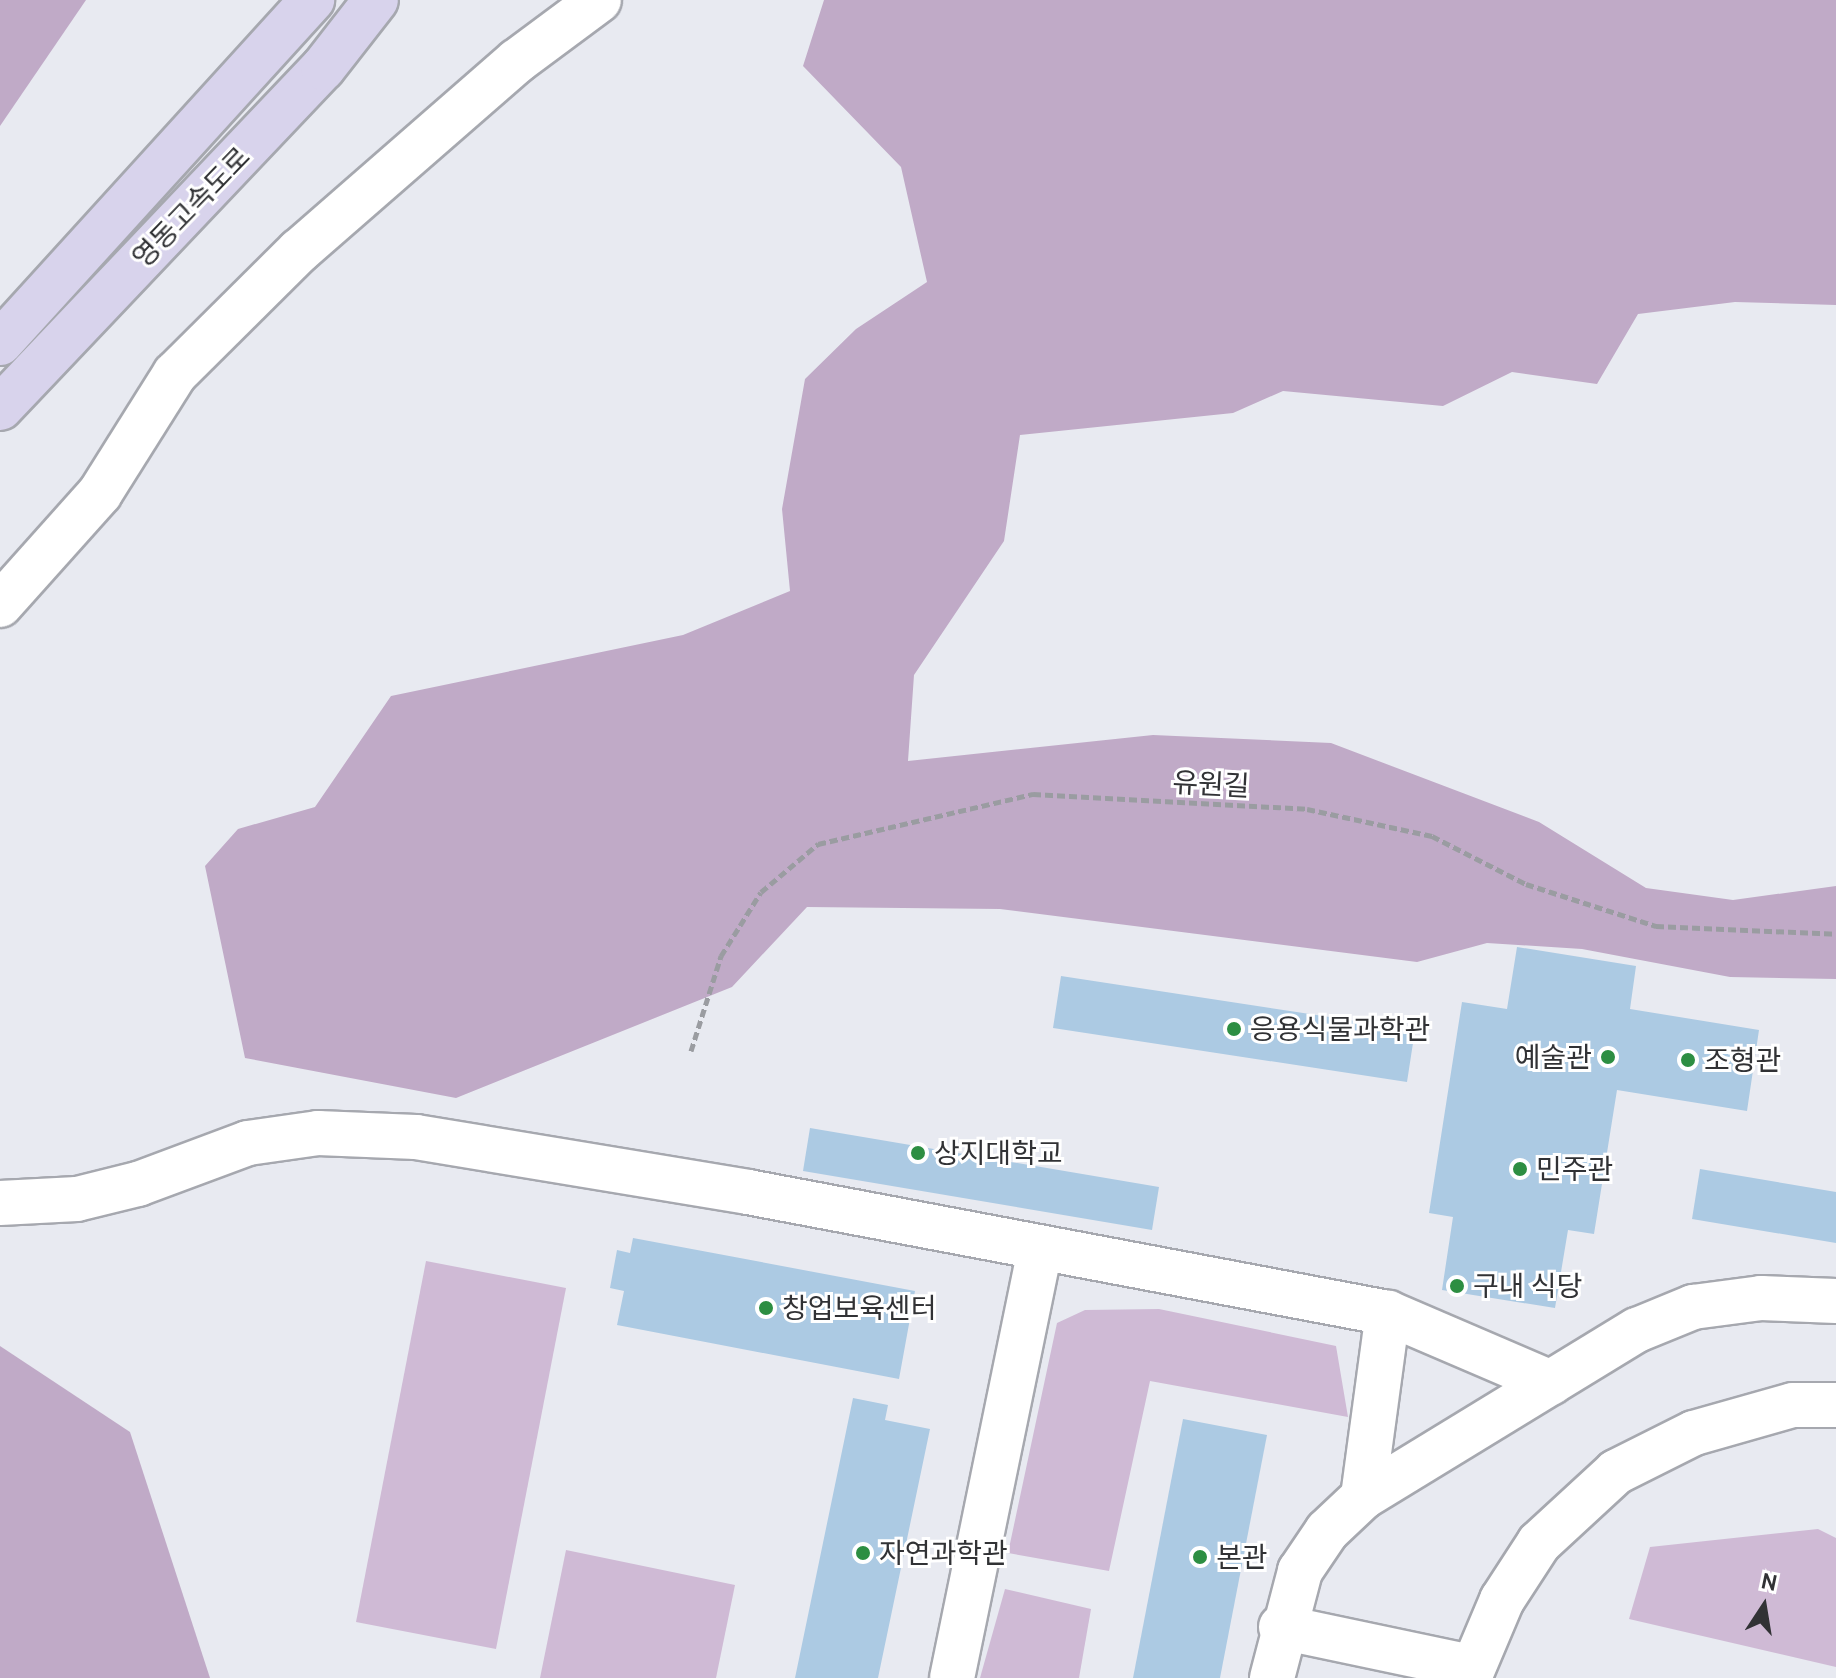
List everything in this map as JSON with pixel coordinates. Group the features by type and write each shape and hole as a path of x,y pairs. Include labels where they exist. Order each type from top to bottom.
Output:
{"highway":[{"name":"영동고속도로","path":"0,343 312,0"},
{"name":"영동고속도로","path":"0,408 323,68 376,0"}],"street":[{"path":"0,605 100,493 175,374 299,251 517,61 599,0"},
{"path":"0,1203 77,1199 138,1184 248,1143 318,1133 416,1137 748,1192 1040,1251 1388,1313 1551,1383"},
{"path":"952,1678 1040,1251"},
{"path":"1272,1678 1281,1627 1300,1571 1327,1531 1363,1497 1637,1330 1693,1307 1761,1298 1836,1301"},
{"path":"1363,1497 1388,1313"},
{"path":"1281,1627 1470,1673 1502,1600 1539,1543 1616,1472 1694,1433 1793,1405 1836,1405"}],"path":[{"name":"유원길","path":"691,1051 721,956 761,892 818,844 1033,794 1307,809 1432,836 1526,884 1656,926 1836,934"}],"shaded area":[{"path":"0,0 86,0 0,126"},
{"path":"824,0 1836,0 1836,305 1735,302 1638,314 1597,384 1512,372 1443,406 1283,391 1233,413 1020,435 1004,541 914,675 908,761 1153,735 1331,743 1539,822 1646,888 1733,900 1836,886 1836,979 1730,977 1582,949 1487,943 1417,962 1000,909 807,907 732,987 456,1098 245,1058 205,866 238,829 315,807 391,696 683,635 790,591 782,509 805,379 856,329 927,282 901,167 803,66"},
{"path":"426,1261 566,1288 496,1649 356,1622"},
{"path":"1159,1309 1336,1346 1348,1417 1150,1381 1109,1571 1008,1553 1057,1323 1085,1310"},
{"path":"0,1346 130,1432 210,1678 0,1678"},
{"path":"1818,1529 1836,1538 1836,1667 1629,1619 1650,1547"},
{"path":"566,1550 735,1585 716,1678 540,1678"},
{"path":"1005,1589 1091,1609 1079,1678 980,1678"}],"building":[{"name":"민주관","path":"1517,947 1636,966 1630,1009 1759,1030 1747,1111 1617,1090 1594,1234 1568,1230 1555,1308 1442,1290 1453,1217 1429,1213 1462,1002 1507,1009"},
{"name":"응용식물과학관","path":"1061,976 1415,1030 1407,1082 1053,1028"},
{"path":"810,1128 1159,1187 1152,1230 803,1171"},
{"path":"1700,1169 1836,1192 1836,1243 1692,1219"},
{"name":"창업보육센터","path":"633,1238 915,1291 899,1379 617,1325 624,1291 610,1288 617,1250 630,1253"},
{"name":"자연과학관","path":"853,1398 888,1405 885,1420 930,1429 878,1678 795,1678"},
{"name":"본관","path":"1183,1419 1267,1435 1220,1678 1133,1678"}],"place":[{"name":"응용식물과학관","path":"1234,1029"},
{"name":"예술관","path":"1608,1057"},
{"name":"조형관","path":"1688,1060"},
{"name":"상지대학교","path":"918,1153"},
{"name":"민주관","path":"1520,1169"},
{"name":"구내 식당","path":"1457,1286"},
{"name":"창업보육센터","path":"766,1308"},
{"name":"자연과학관","path":"863,1553"},
{"name":"본관","path":"1200,1557"}]}
